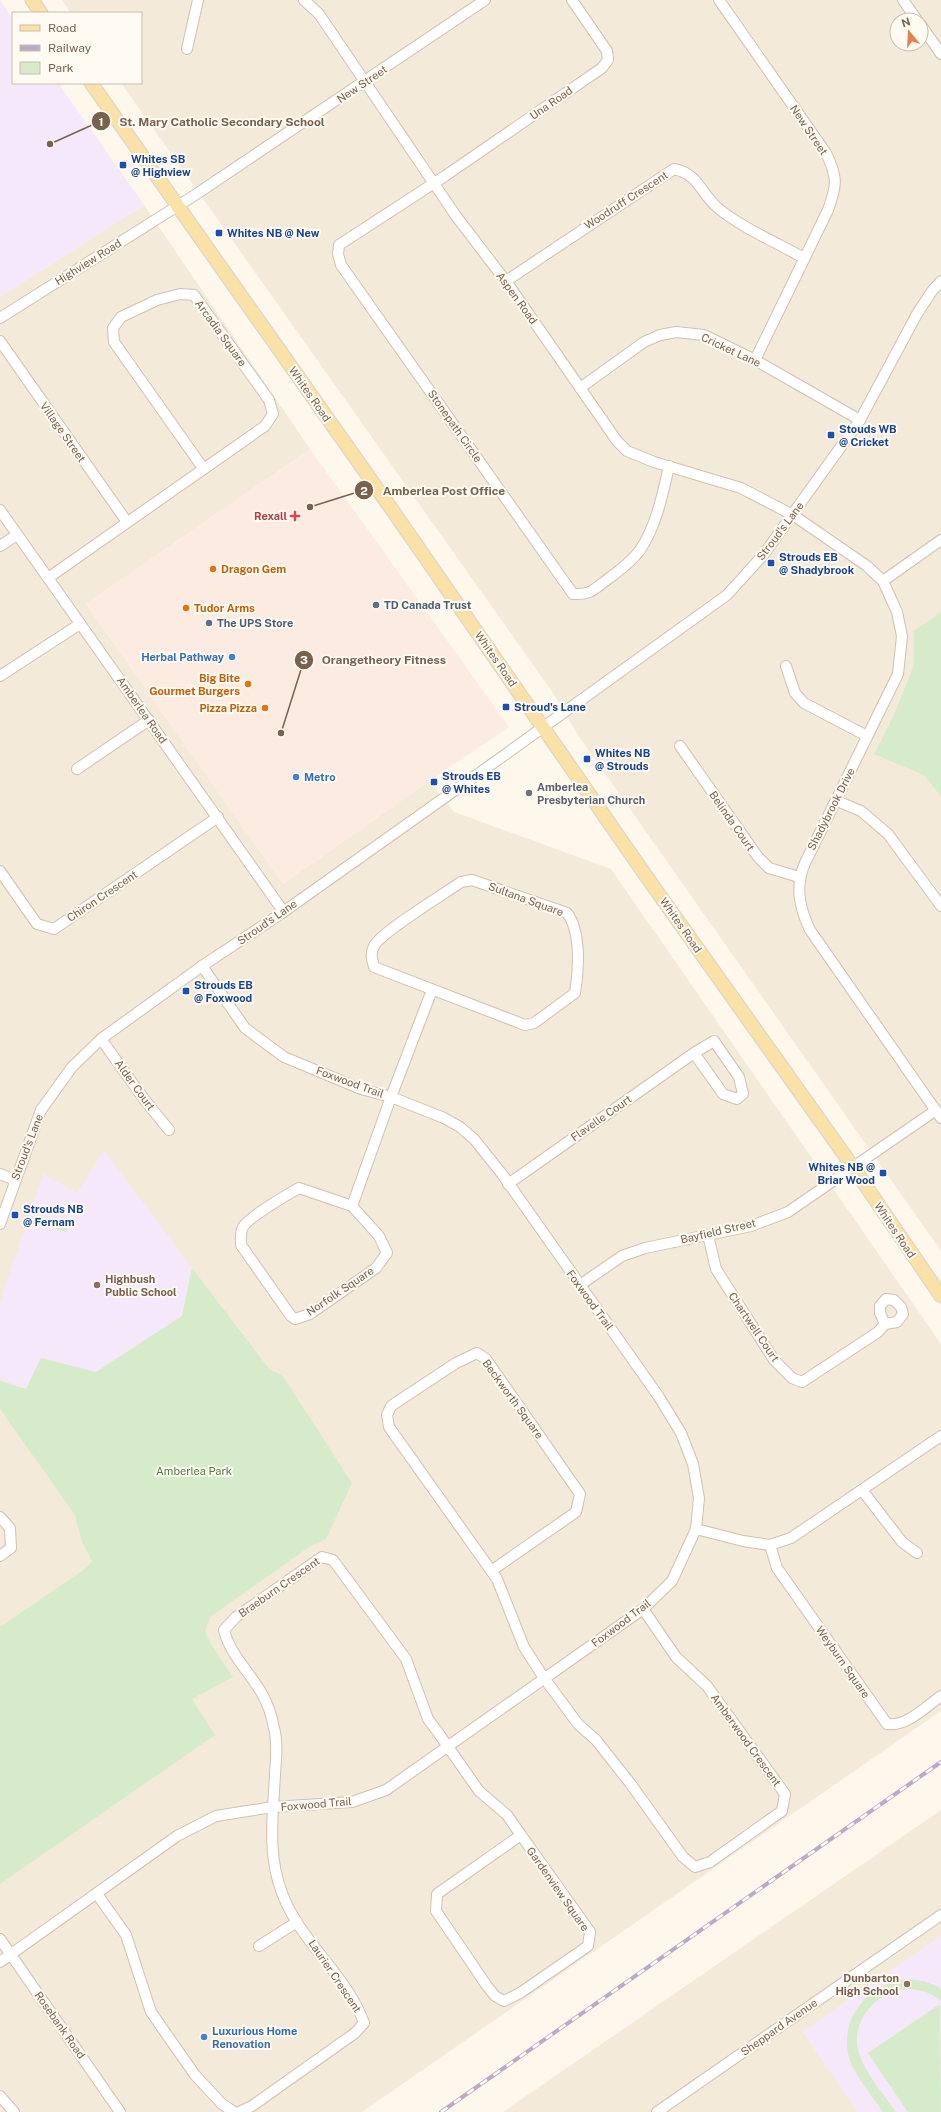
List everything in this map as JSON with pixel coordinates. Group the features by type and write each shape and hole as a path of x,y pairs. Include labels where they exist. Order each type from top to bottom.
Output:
{"main road":[{"path":"32,0 40,12"},
{"name":"Whites Road","path":"92,84 543,726 650,882 853,1167 941,1296"}],"street":[{"path":"187,49 198,0"},
{"name":"Aspen Road","path":"304,0 319,14 434,183 506,281 617,441 627,451 669,466 741,488 793,515"},
{"name":"New Street","path":"177,206 365,82 485,0"},
{"name":"Una Road","path":"434,183 602,68 608,60 607,51 572,0"},
{"name":"New Street","path":"719,0 826,153 832,166 836,188 828,210 755,360"},
{"path":"903,0 911,12"},
{"path":"929,37 941,54"},
{"name":"Woodruff Crescent","path":"506,281 674,169 685,171 696,180 710,201 724,213 804,258"},
{"name":"Stonepath Circle","path":"434,183 339,245 338,254 341,265 573,594 585,595 593,590 618,572 639,552 648,538 669,466"},
{"name":"Highview Road","path":"0,318 177,206"},
{"name":"Stroud's Lane","path":"0,1224 41,1110 72,1067 101,1039 727,595 764,554 860,420 917,314 932,291 941,281"},
{"name":"Arcadia Square","path":"48,578 265,426 273,414 269,400 194,295 180,294 157,300 121,317 113,328 114,342 203,468"},
{"name":"Cricket Lane","path":"580,388 644,342 660,335 676,332 704,335 755,360 860,420"},
{"name":"Village Street","path":"0,341 127,522"},
{"name":"Amberlea Road","path":"0,510 283,911"},
{"name":"Shadybrook Drive","path":"793,515 868,566 883,581 897,612 902,636 898,674 799,877 800,900 803,915 810,930 938,1114"},
{"path":"0,546 17,535"},
{"path":"883,581 941,540"},
{"path":"0,676 80,624"},
{"path":"786,666 795,692 804,703 867,736"},
{"path":"78,769 148,720"},
{"name":"Belinda Court","path":"680,746 758,857 769,868 799,877"},
{"path":"836,801 861,811 888,834 941,906"},
{"name":"Chiron Crescent","path":"0,871 37,924 54,929 218,817"},
{"name":"Sultana Square","path":"472,880 566,913 572,920 576,936 578,975 575,993 534,1023 525,1025 432,990 374,967 371,954 374,945 386,933 461,882 472,880"},
{"name":"Foxwood Trail","path":"0,1962 177,1836 216,1816 273,1807 352,1802 386,1790 643,1609 672,1581 696,1529 700,1498 693,1464 681,1434 659,1397 508,1184 474,1139 460,1127 444,1118 390,1097 362,1089 284,1057 245,1028 202,966"},
{"path":"352,1206 390,1097 432,990"},
{"name":"Alder Court","path":"101,1039 144,1099 169,1130"},
{"name":"Flavelle Court","path":"508,1184 694,1053 714,1042 739,1077 744,1094 737,1099 723,1094 694,1053"},
{"name":"Bayfield Street","path":"580,1286 630,1253 645,1248 751,1226 788,1212 853,1167 938,1114"},
{"path":"0,1174 15,1180"},
{"name":"Norfolk Square","path":"299,1188 352,1206 379,1236 387,1253 376,1268 310,1314 295,1319 291,1316 241,1245 243,1226 282,1197 299,1188"},
{"name":"Chartwell Court","path":"708,1235 716,1269 774,1360 792,1378 802,1382 878,1332 885,1324"},
{"name":"Beckworth Square","path":"491,1570 576,1512 580,1494 486,1359 477,1353 456,1363 391,1406 387,1415 389,1427 491,1570 497,1580 524,1647 544,1678"},
{"path":"696,1529 743,1541 770,1545 791,1538 941,1436"},
{"path":"862,1490 902,1542 917,1554"},
{"path":"0,1517 10,1528 11,1548 0,1556"},
{"name":"Weyburn Square","path":"770,1545 777,1568 887,1724 896,1725 906,1721 941,1696"},
{"name":"Braeburn Crescent","path":"273,1807 276,1756 275,1730 263,1695 227,1644 224,1630 236,1617 322,1557 333,1560 406,1659 428,1719 448,1746"},
{"name":"Amberwood Crescent","path":"544,1678 578,1724 596,1740 630,1783 683,1857 695,1867 710,1862 757,1830 782,1811 785,1794 707,1686 676,1657 643,1609"},
{"name":"Gardenview Square","path":"448,1746 479,1791 507,1815 590,1932 588,1946 520,1993 504,2001 496,1996 487,1986 436,1911 437,1894 521,1835"},
{"name":"Laurier Crescent","path":"239,2112 252,2106 355,2033 364,2023 354,2000 297,1922 282,1895 274,1870 271,1849 273,1807"},
{"path":"97,1894 126,1935 151,2012 195,2075 222,2104 234,2112"},
{"name":"Sheppard Avenue","path":"657,2112 941,1914"},
{"path":"259,1946 297,1922"},
{"name":"Rosebank Road","path":"0,1939 120,2112"},
{"path":"0,2096 14,2112"}],"shaded area":[{"path":"62,0 941,0 941,1251 578,735 553,693 122,84 142,84 142,12 70,12"},
{"path":"0,1 12,18 12,84 59,84 144,205 0,297"},
{"path":"144,205 310,449 86,604 283,884 429,781 454,812 611,869 941,1344 941,1711 362,2112 0,2112 0,297"},
{"path":"310,449 509,727 429,781 283,884 86,604"},
{"name":"Highbush Public School","path":"104,1150 192,1268 182,1316 96,1372 41,1358 26,1390 0,1379 0,1302 43,1174 77,1193"},
{"path":"941,1810 941,1936 803,2032 858,2112 503,2112"},
{"name":"Dunbarton High School","path":"941,1936 941,2112 858,2112 803,2032"}],"green space":[{"path":"941,612 941,796 924,775 874,754 894,715 914,665 914,631"},
{"path":"55,1217 70,1222 66,1232 51,1227"},
{"name":"Amberlea Park","path":"192,1268 270,1370 282,1375 352,1483 326,1539 312,1545 210,1617 205,1632 211,1644 233,1677 192,1699 215,1735 0,1884 0,1627 82,1571 92,1561 82,1542 75,1515 0,1409 0,1381 26,1389 41,1358 96,1372 182,1316"},
{"path":"905,1979 923,1981 939,1987 941,1989 941,2001 928,1993 914,1989 899,1991 886,1996 874,2004 864,2015 858,2029 857,2044 859,2052 862,2061 872,2079 896,2112 883,2112 851,2063 847,2039 853,2016 867,1997 889,1983"},
{"path":"940,2004 941,2112 908,2112 868,2053"}],"railway":[{"path":"441,2112 941,1762"}],"place":[{"name":"St. Mary Catholic Secondary School","path":"50,144"},
{"name":"Whites SB @ Highview","path":"123,165"},
{"name":"Whites NB @ New","path":"219,233"},
{"name":"Stouds WB @ Cricket","path":"831,435"},
{"name":"Amberlea Post Office","path":"310,507"},
{"name":"Rexall","path":"295,516"},
{"name":"Strouds EB @ Shadybrook","path":"771,563"},
{"name":"Dragon Gem","path":"213,569"},
{"name":"TD Canada Trust","path":"376,605"},
{"name":"Tudor Arms","path":"186,608"},
{"name":"The UPS Store","path":"209,623"},
{"name":"Herbal Pathway","path":"232,657"},
{"name":"Big Bite Gourmet Burgers","path":"248,684"},
{"name":"Stroud's Lane","path":"506,707"},
{"name":"Pizza Pizza","path":"265,708"},
{"name":"Orangetheory Fitness","path":"281,733"},
{"name":"Whites NB @ Strouds","path":"587,759"},
{"name":"Metro","path":"296,777"},
{"name":"Strouds EB @ Whites","path":"434,782"},
{"name":"Amberlea Presbyterian Church","path":"529,793"},
{"name":"Strouds EB @ Foxwood","path":"186,991"},
{"name":"Whites NB @ Briar Wood","path":"883,1173"},
{"name":"Strouds NB @ Fernam","path":"15,1215"},
{"name":"Highbush Public School","path":"97,1285"},
{"name":"Dunbarton High School","path":"907,1984"},
{"name":"Luxurious Home Renovation","path":"204,2037"}]}
